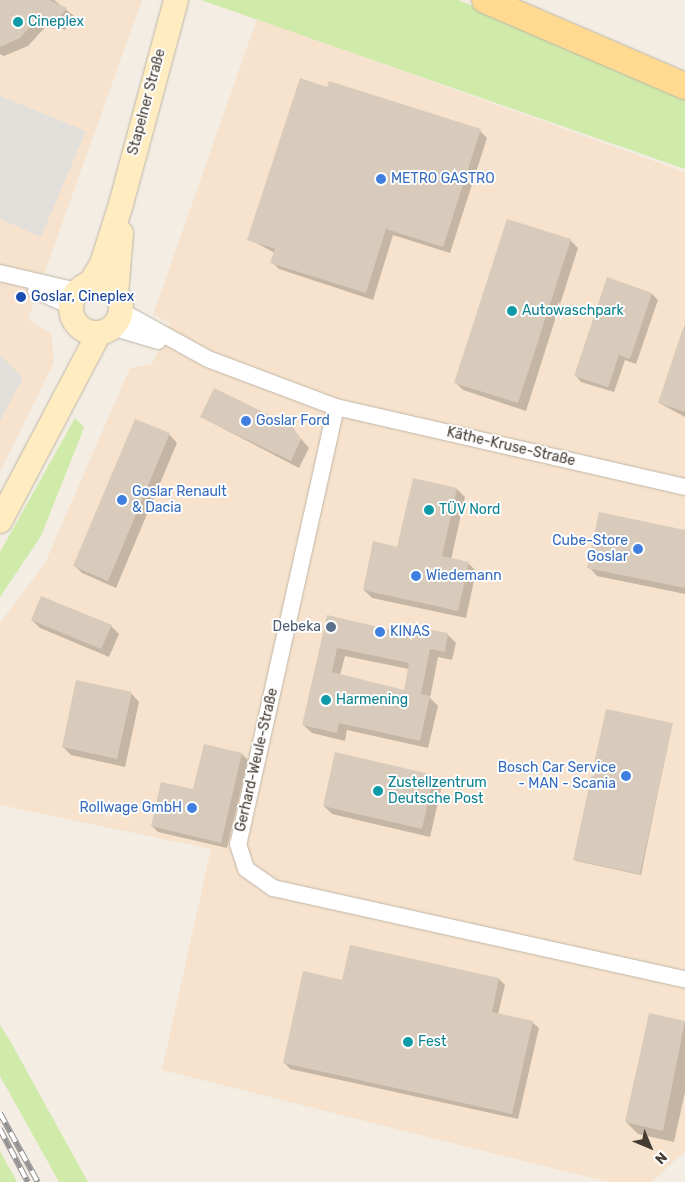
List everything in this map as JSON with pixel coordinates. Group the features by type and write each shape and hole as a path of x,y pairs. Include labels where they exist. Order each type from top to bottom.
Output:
{"main road":[{"path":"485,0 685,86"}],"street":[{"name":"Stapelner Straße","path":"0,521 39,453 66,391 96,309 121,204 176,0"},
{"path":"5,275 96,309 172,342 336,407"},
{"name":"Käthe-Kruse-Straße","path":"336,407 685,487"},
{"name":"Gerhard-Weule-Straße","path":"336,407 238,844 246,869 273,888 685,979"}],"shaded area":[{"path":"0,0 142,0 28,319 51,334 54,362 0,472"},
{"path":"257,19 685,172 685,1151 652,1182 608,1182 162,1070 211,849 0,805 0,623 45,563 130,368 152,364 170,323 153,315"},
{"path":"0,96 86,131 41,237 0,219"},
{"path":"0,355 23,378 0,421"}],"green space":[{"path":"201,0 458,0 685,96 685,169"},
{"path":"75,418 84,427 41,536 0,597 0,552"},
{"path":"0,1025 88,1182 59,1182 0,1076"},
{"path":"0,1151 17,1182 0,1182"}],"building":[{"name":"Cineplex","path":"0,0 49,0 67,8 56,22 40,16 20,38 0,47"},
{"name":"METRO GASTRO","path":"300,78 327,87 329,81 481,129 443,247 386,229 366,293 270,263 275,249 247,240"},
{"name":"Autowaschpark","path":"507,219 571,239 518,403 454,383"},
{"path":"607,277 652,293 630,359 619,355 608,387 574,376"},
{"path":"683,328 685,329 685,412 658,403"},
{"name":"Goslar Ford","path":"214,388 292,426 301,439 291,461 200,417"},
{"name":"Goslar Renault & Dacia","path":"135,419 170,433 108,581 73,566"},
{"name":"Wiedemann","path":"413,478 457,488 442,556 469,562 458,611 363,590 373,541 397,547"},
{"name":"Cube-Store Goslar","path":"599,512 685,530 685,588 587,568"},
{"path":"41,596 112,625 101,649 31,620"},
{"path":"327,615 414,635 416,627 448,633 445,652 430,649 421,694 430,696 420,741 339,723 337,733 302,725","holes":["337,648 409,663 404,690 332,672"]},
{"path":"76,680 132,692 117,759 62,747"},
{"name":"Bosch Car Service - MAN - Scania","path":"606,709 673,723 640,874 573,860"},
{"name":"Rollwage GmbH","path":"204,744 242,753 221,843 151,826 161,782 193,789"},
{"name":"Zustellzentrum Deutsche Post","path":"335,752 434,775 422,829 323,806"},
{"name":"Fest","path":"350,945 499,978 492,1012 533,1021 512,1114 283,1063 303,971 342,980"},
{"path":"649,1013 685,1021 663,1131 625,1122"}],"railway":[{"path":"0,1113 38,1182"},
{"path":"0,1129 28,1182"}],"place":[{"name":"Cineplex","path":"18,22"},
{"name":"METRO GASTRO","path":"381,179"},
{"name":"Goslar, Cineplex","path":"21,297"},
{"name":"Autowaschpark","path":"512,311"},
{"name":"Goslar Ford","path":"246,421"},
{"name":"Goslar Renault & Dacia","path":"122,500"},
{"name":"TÜV Nord","path":"429,510"},
{"name":"Cube-Store Goslar","path":"638,549"},
{"name":"Wiedemann","path":"416,576"},
{"name":"Debeka","path":"331,627"},
{"name":"KINAS","path":"380,632"},
{"name":"Harmening","path":"326,700"},
{"name":"Bosch Car Service - MAN - Scania","path":"626,776"},
{"name":"Zustellzentrum Deutsche Post","path":"378,791"},
{"name":"Rollwage GmbH","path":"192,808"},
{"name":"Fest","path":"408,1042"}]}
